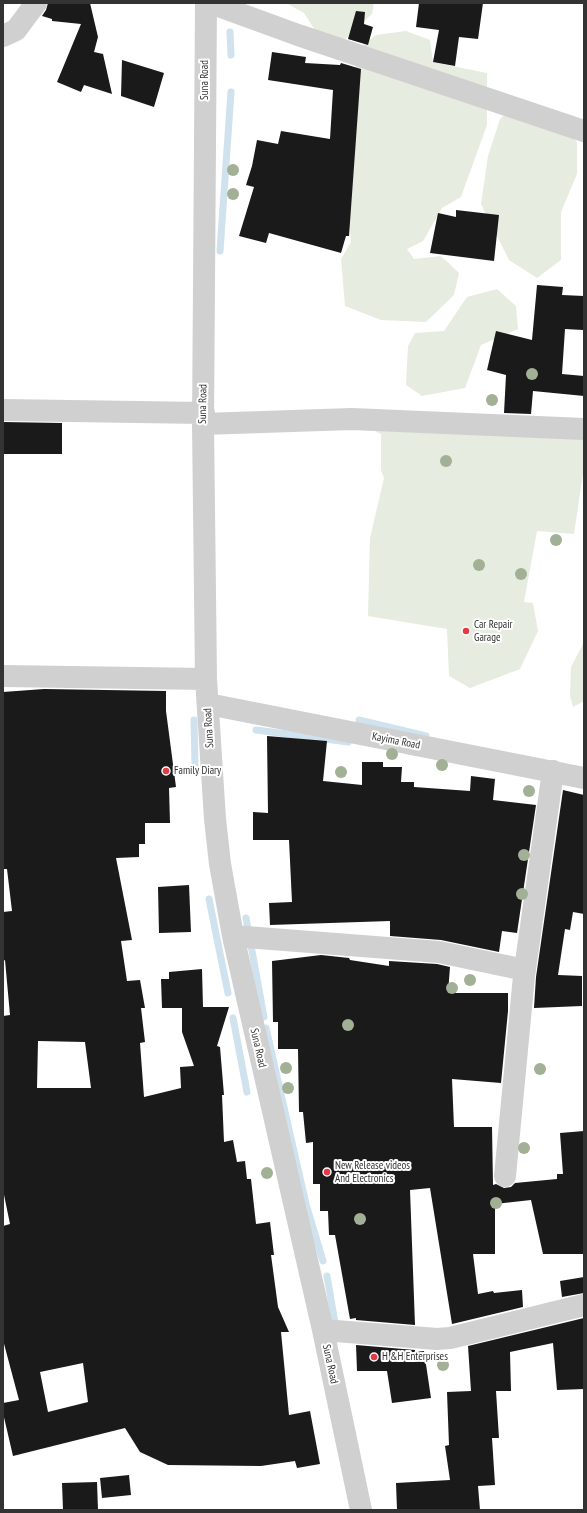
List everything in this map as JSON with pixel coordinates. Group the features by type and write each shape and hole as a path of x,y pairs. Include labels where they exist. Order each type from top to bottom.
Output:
{"street":[{"path":"3,36 16,30 36,3"},
{"name":"Suna Road","path":"206,3 203,419 206,679 215,819 220,864 233,936 323,1330 360,1510"},
{"path":"210,3 298,35 584,131"},
{"path":"3,410 203,419 352,419 584,429"},
{"path":"3,676 206,679"},
{"name":"Kayima Road","path":"208,704 584,778"},
{"path":"505,1176 525,970 554,771"},
{"path":"233,936 439,952 525,970"},
{"path":"323,1330 437,1339 450,1338 584,1305"}],"shaded area":[{"path":"286,3 374,3 372,14 339,45 320,38 304,13"},
{"path":"406,31 430,40 433,62 487,73 487,125 461,197 442,208 423,241 407,249 414,259 441,256 459,273 454,295 426,322 381,320 345,306 341,259 351,242 347,198 354,81 358,49 376,35"},
{"path":"519,101 544,108 577,142 577,174 561,212 561,260 537,278 509,260 481,204 488,156 500,119"},
{"path":"497,289 516,306 518,329 481,345 465,388 422,396 406,385 408,346 415,333 444,331 467,297"},
{"path":"369,428 584,435 584,467 574,534 537,531 524,602 533,603 538,631 520,669 470,688 449,676 447,629 368,616 370,538 384,478 381,470 381,434"},
{"path":"584,642 584,701 573,707 570,696 571,667"}],"building":[{"path":"48,3 90,3 98,37 94,52 103,54 112,94 84,85 81,92 57,82 81,24 52,21 52,19 42,16"},
{"path":"419,3 483,3 478,39 459,37 455,66 433,62 439,30 416,27"},
{"path":"356,11 365,12 364,24 373,27 368,45 348,39"},
{"path":"272,52 306,57 305,63 340,65 341,63 361,69 349,236 346,236 341,253 269,233 266,243 239,236 254,187 246,185 252,166 257,140 278,144 281,131 330,139 333,90 268,80"},
{"path":"122,60 164,73 154,107 121,96"},
{"path":"456,210 499,215 494,261 430,253 438,213 456,217"},
{"path":"537,285 563,287 562,295 584,296 583,330 565,329 562,374 584,376 584,396 533,391 531,414 504,413 506,375 487,370 496,331 532,340"},
{"path":"3,422 62,423 62,454 3,454"},
{"path":"44,689 166,691 166,711 176,787 169,788 170,823 145,823 145,844 139,844 139,857 116,858 132,940 121,941 127,981 140,980 145,1008 141,1008 145,1042 140,1043 144,1097 181,1088 180,1067 194,1066 182,1032 182,1008 162,1008 161,979 169,979 169,972 202,969 203,1007 229,1007 217,1046 220,1047 224,1095 222,1095 224,1142 233,1140 237,1162 245,1161 247,1179 251,1179 256,1224 270,1222 274,1255 271,1255 278,1307 289,1332 281,1332 289,1415 310,1411 320,1464 297,1468 295,1461 261,1466 168,1465 140,1452 125,1428 13,1456 3,1413 3,1403 19,1400 3,1340 3,1226 10,1224 3,1190 3,1016 10,1015 5,960 3,961 3,912 12,911 7,869 3,869 3,692","holes":["38,1041 85,1042 91,1088 37,1088","83,1363 88,1402 48,1412 40,1372"]},
{"path":"267,736 327,741 323,781 362,785 362,762 383,762 383,767 402,767 401,782 414,782 414,787 470,791 471,776 495,779 493,800 536,805 517,933 502,931 499,952 441,940 390,936 390,921 270,925 269,903 292,902 289,840 253,840 253,812 268,813"},
{"path":"563,790 584,795 584,914 573,912 570,930 565,929 558,975 582,976 582,1006 534,1008 536,977"},
{"path":"189,885 191,932 159,933 158,887"},
{"path":"321,955 349,958 350,960 389,966 389,961 437,964 450,967 448,993 508,993 508,1011 501,1083 452,1079 454,1127 492,1127 493,1185 496,1184 504,1188 511,1187 515,1183 557,1179 557,1174 563,1174 560,1133 584,1131 584,1254 543,1254 531,1200 495,1204 495,1254 473,1254 478,1294 493,1291 494,1293 522,1290 523,1307 452,1324 430,1188 410,1190 415,1325 356,1320 356,1318 350,1319 335,1235 329,1235 328,1211 320,1211 320,1184 313,1184 313,1142 306,1143 303,1112 299,1112 298,1049 278,1049 278,1022 273,1022 272,961"},
{"path":"584,1277 584,1293 562,1297 560,1281"},
{"path":"584,1318 584,1389 557,1390 553,1343 510,1352 511,1391 496,1391 499,1438 492,1438 495,1485 478,1486 480,1510 397,1510 396,1483 450,1480 445,1446 449,1445 447,1392 471,1391 468,1346"},
{"path":"356,1345 415,1350 415,1352 424,1351 431,1398 392,1403 387,1371 357,1371"},
{"path":"129,1475 131,1495 102,1498 100,1478"},
{"path":"97,1482 98,1510 63,1510 62,1483"}],"waterway":[{"path":"230,32 231,55"},
{"path":"220,251 231,92"},
{"path":"194,720 195,765"},
{"path":"359,720 426,736"},
{"path":"256,730 348,742"},
{"path":"209,899 228,993"},
{"path":"246,918 264,1017"},
{"path":"233,1018 247,1092"},
{"path":"266,1028 306,1204 323,1261"},
{"path":"327,1276 336,1329"}],"place":[{"name":"Car Repair Garage","path":"466,631"},
{"name":"Family Diary","path":"166,771"},
{"name":"New Release videos And Electronics","path":"327,1172"},
{"name":"H &H Enterprises","path":"374,1357"}]}
